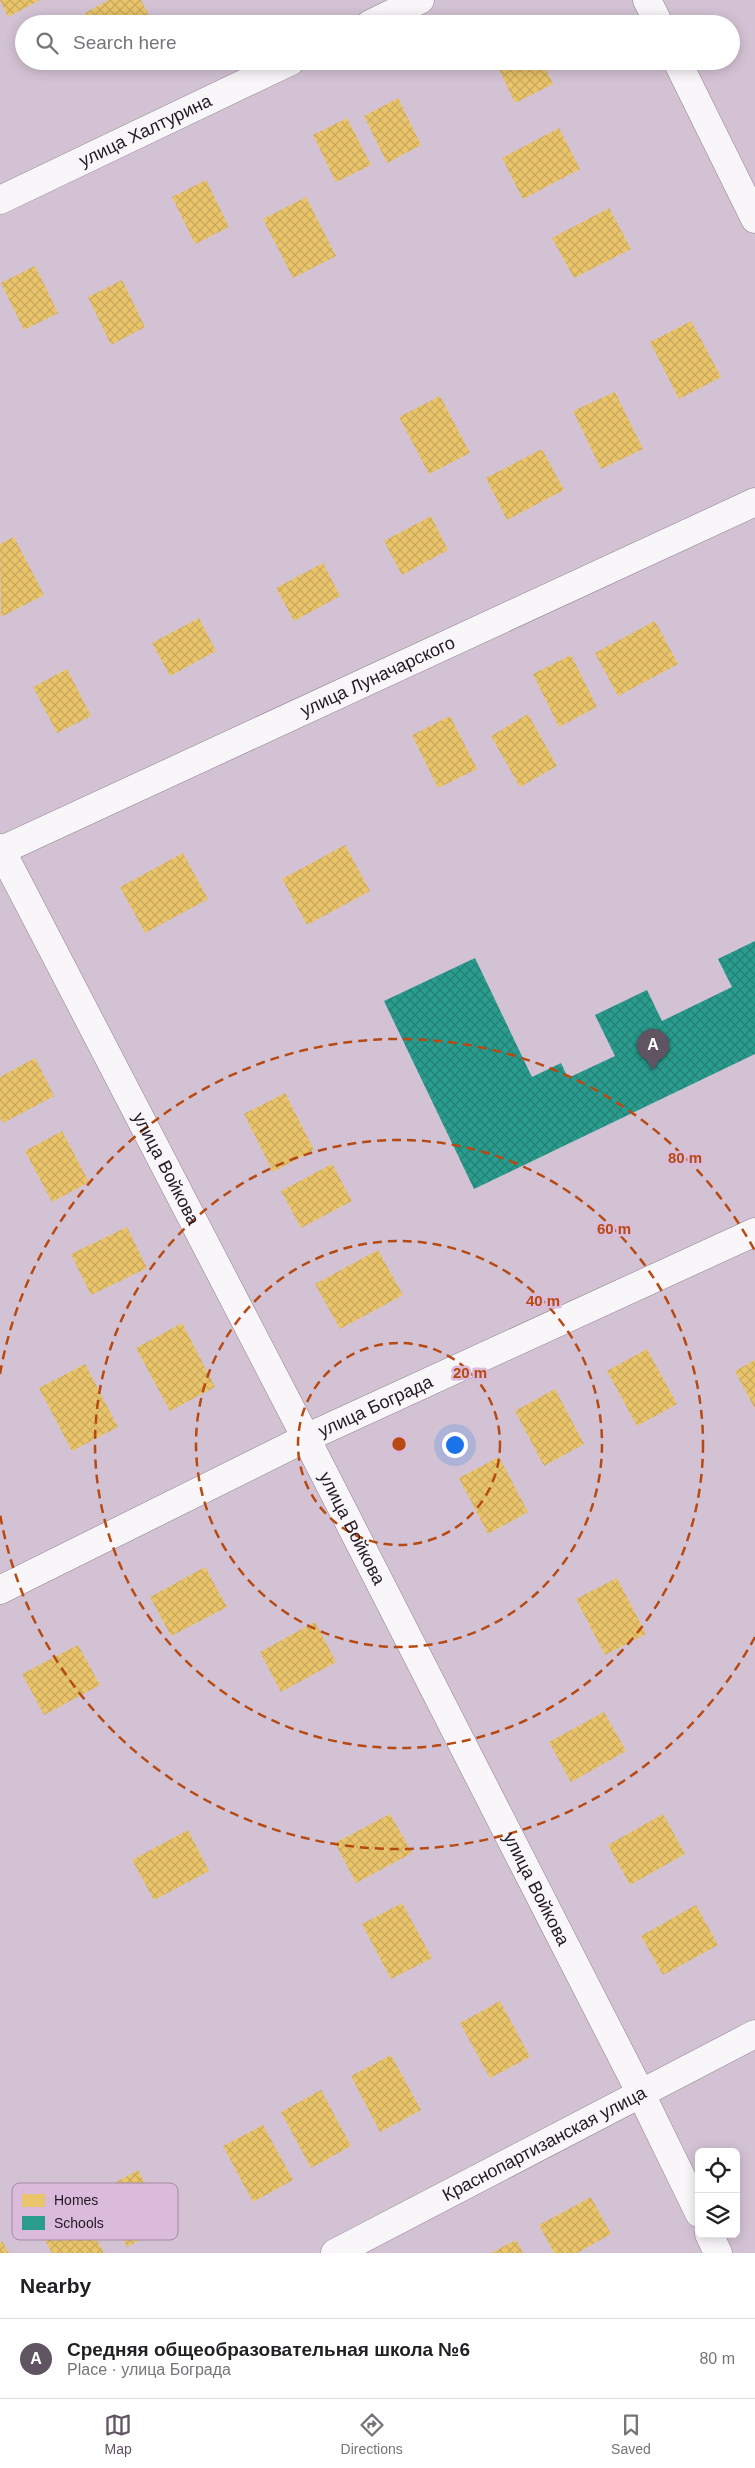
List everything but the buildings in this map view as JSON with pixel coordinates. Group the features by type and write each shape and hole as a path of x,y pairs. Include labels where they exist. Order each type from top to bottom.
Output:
{"street":[{"path":"389,15 420,0"},
{"path":"647,0 654,15"},
{"name":"улица Халтурина","path":"0,200 272,70"},
{"path":"681,70 755,220"},
{"name":"улица Луначарского","path":"0,850 755,502"},
{"name":"улица Войкова","path":"0,850 306,1438 640,2092 695,2205"},
{"name":"улица Бограда","path":"0,1590 306,1438 755,1232"},
{"name":"Краснопартизанская улица","path":"335,2253 640,2092 755,2034"},
{"path":"711,2238 718,2253"}],"place":[{"name":"Средняя общеобразовательная школа №6","path":"653,1070"}]}
